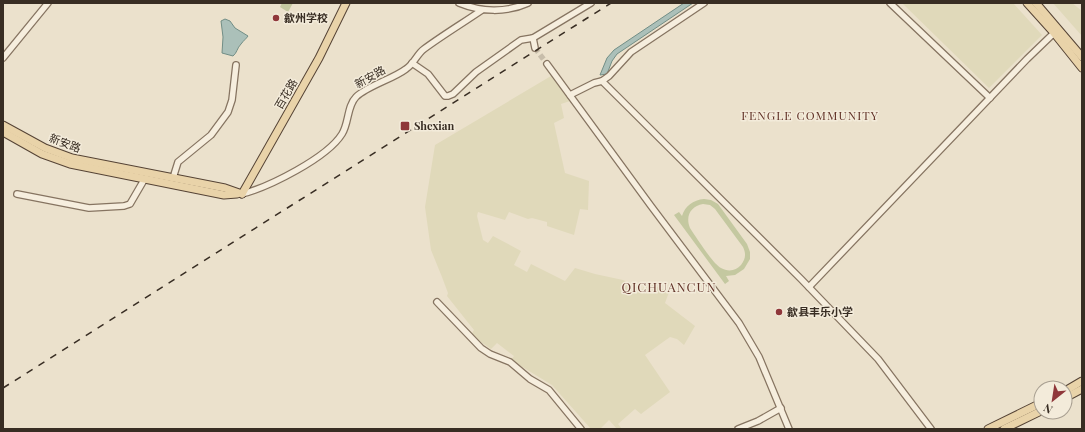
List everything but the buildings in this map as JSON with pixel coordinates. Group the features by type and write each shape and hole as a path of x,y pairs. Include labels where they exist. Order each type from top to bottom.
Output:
{"main road":[{"name":"百花路","path":"242,194 319,58 346,3"},
{"path":"1027,3 1054,33 1082,68"},
{"path":"1036,3 1082,57"},
{"name":"新安路","path":"3,125 63,156 115,168 225,188 242,194"},
{"name":"新安路","path":"3,132 42,154 61,162 224,195 242,194"},
{"path":"1073,386 1082,381"},
{"path":"1073,394 1082,389"},
{"path":"988,429 1033,407"},
{"path":"1004,429 1033,415"}],"street":[{"path":"3,58 48,3"},
{"path":"459,3 482,10 507,9 528,3"},
{"path":"412,63 428,74 443,94 448,96 461,88 476,72 521,40 532,38 591,3"},
{"path":"570,95 594,83 602,81 609,76 631,52 704,3"},
{"path":"890,3 990,98"},
{"name":"新安路","path":"242,194 256,190 276,180 326,151 342,134 351,105 357,96 404,70 424,49 482,10"},
{"path":"809,287 1054,33"},
{"path":"532,38 535,48"},
{"path":"548,64 651,206 739,323 759,357 789,429"},
{"path":"173,178 178,162 211,135 228,112 232,100 236,65"},
{"path":"602,81 809,287 878,360 931,429"},
{"path":"17,194 89,208 124,206 130,204 144,180"},
{"path":"437,302 481,348 490,354 510,362 533,381 549,390 581,429"},
{"path":"738,429 781,408"}],"shaded area":[{"path":"902,3 1013,3 1042,35 989,88"},
{"path":"1053,3 1072,3 1082,11 1082,36"},
{"path":"551,76 570,101 561,104 564,118 554,123 565,173 589,181 588,210 580,209 574,235 547,226 547,222 532,218 528,219 509,212 505,220 478,212 477,216 483,240 488,243 493,236 521,251 514,265 527,272 531,264 565,281 575,268 623,280 642,290 646,282 669,292 665,303 695,326 684,345 677,339 670,337 645,355 670,392 641,414 635,409 618,424 622,429 617,429 609,420 600,429 591,429 552,385 511,360 514,356 497,343 491,349 471,335 474,330 447,296 448,293 431,250 425,207 435,145"}],"green space":[{"path":"282,3 293,3 288,12 280,7"},
{"path":"700,200 711,200 718,204 747,244 750,252 750,259 744,269 735,275 726,276 729,281 725,284 674,215 679,212 682,216 687,206","holes":["703,204 710,205 715,209 744,249 744,260 741,265 734,270 726,270 718,266 690,228 688,219 692,209"]}],"water":[{"path":"684,3 693,3 617,54 612,61 607,74 600,75 607,58 614,50"},
{"path":"225,19 230,21 235,28 248,36 233,56 222,53 223,37 221,21"}],"tunnel":[{"path":"535,48 547,64"}],"railway":[{"path":"3,388 611,3"}],"place":[{"name":"歙州学校","path":"276,18"},
{"name":"Shexian","path":"405,126"},
{"name":"歙县丰乐小学","path":"779,312"}],"district":[{"name":"FENGLE COMMUNITY","path":"810,116"},
{"name":"QICHUANCUN","path":"669,287"}]}
